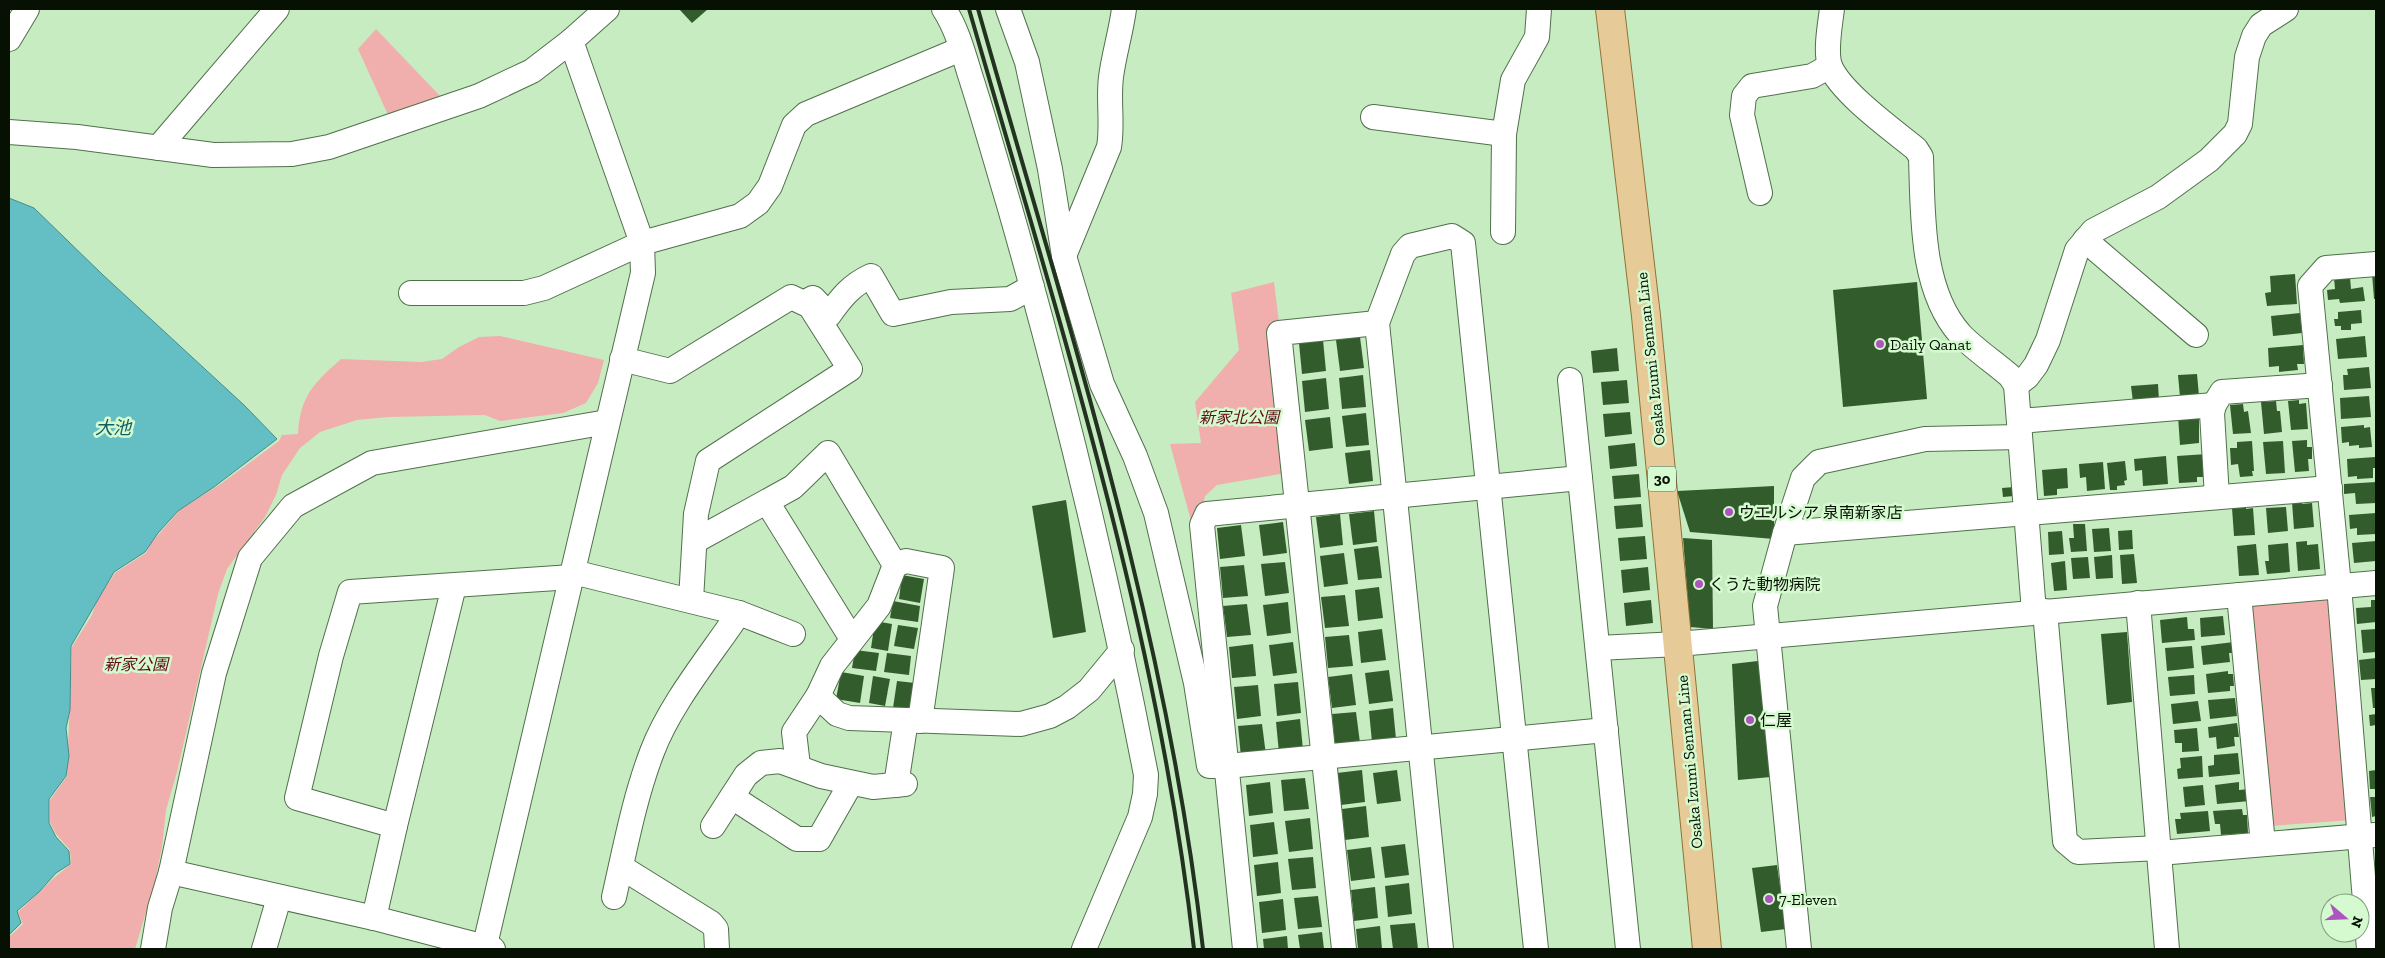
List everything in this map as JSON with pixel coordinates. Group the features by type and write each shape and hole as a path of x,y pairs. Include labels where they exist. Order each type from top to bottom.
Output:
{"main road":[{"name":"Osaka Izumi Sennan Line","path":"1610,9 1646,316 1707,949"}],"street":[{"path":"9,39 27,9"},
{"path":"158,148 277,9"},
{"path":"9,132 38,132 213,155 292,154 329,147 479,96 532,71 571,42 607,9"},
{"path":"944,9 953,24 961,49 1032,287 1091,513 1122,650 1146,775 1145,794 1140,817 1084,949"},
{"path":"1008,9 1027,62 1050,169 1064,256 1102,384 1135,456 1156,513 1196,683 1208,766 1227,766 1606,730"},
{"path":"1064,256 1109,147 1112,131 1109,112 1111,77 1124,9"},
{"path":"1503,232 1504,134 1513,80 1537,37 1539,9"},
{"path":"1832,9 1828,41 1830,66 1852,95 1916,149 1921,157 1924,239 1932,277 1945,312 1960,334 2010,376 2016,385 2027,513 2040,612 2065,841 2078,852 2159,850 2368,836"},
{"path":"2016,385 2027,377 2036,365 2048,340 2077,250 2085,240 2093,231 2158,197 2209,160 2235,134 2240,124 2248,57 2254,36 2261,25 2286,9"},
{"path":"171,872 374,918 487,949 643,273 642,243 571,42"},
{"path":"411,293 524,293 544,288 642,243 740,216 758,203 770,186 794,125 806,114 961,49"},
{"path":"1760,193 1742,115 1744,96 1752,86 1812,76 1830,66"},
{"path":"1373,117 1504,134"},
{"path":"1441,949 1393,496 1377,324 1403,254 1410,246 1452,236 1463,243 1536,949"},
{"path":"2085,240 2196,336"},
{"path":"2369,949 2368,836 2339,586 2310,286 2326,268 2376,264"},
{"path":"799,301 813,298 829,315 845,293 859,281 871,276 893,314 951,302 1010,300 1032,287"},
{"path":"622,359 670,371 791,297 810,306 850,369 708,461 696,514 691,600"},
{"path":"1344,949 1278,333 1377,324"},
{"path":"1570,380 1628,949"},
{"path":"2217,497 2212,413 2214,405 2222,392 2320,385"},
{"path":"1799,949 1765,606 1784,533 1803,478 1819,462 1925,439 2214,405"},
{"path":"153,949 160,908 171,872 214,672 250,558 293,506 372,463 608,422"},
{"path":"695,541 793,487 828,452 895,565"},
{"path":"1245,949 1202,525 1207,514 1580,478"},
{"path":"1784,533 2330,488"},
{"path":"767,502 852,639"},
{"path":"713,826 746,775 761,763 780,762 798,766 821,776 873,787 901,785 942,568 906,561 895,565 878,606 832,666 818,696 794,732 798,766"},
{"path":"395,826 296,798 350,592 454,586 572,575 691,600 739,613 792,634"},
{"path":"1598,648 1678,644 2376,583"},
{"path":"374,918 454,586"},
{"path":"2239,595 2263,844"},
{"path":"2138,603 2167,949"},
{"path":"614,897 652,752 674,708 739,613"},
{"path":"818,696 837,714 849,718 1021,724 1050,716 1090,690 1122,650"},
{"path":"732,797 797,839 819,839 851,783"},
{"path":"621,867 711,923 716,929 717,949"},
{"path":"264,949 279,898"}],"green space":[{"path":"376,29 441,97 389,117 358,49"},
{"name":"新家北公園","path":"1274,282 1279,322 1286,473 1217,485 1205,496 1196,539 1170,444 1201,443 1195,402 1239,350 1231,293"},
{"name":"新家公園","path":"500,336 604,360 598,383 586,403 563,413 500,421 485,415 388,417 357,420 320,432 300,448 282,475 276,495 265,517 227,569 218,594 177,772 166,810 162,847 155,882 135,949 9,949 9,937 23,924 18,912 71,864 70,850 56,834 50,822 50,800 67,776 72,647 92,615 97,600 115,573 146,553 151,543 180,510 222,483 279,441 282,435 298,434 302,410 310,391 341,359 421,362 442,359 459,347 479,337"},
{"path":"2333,594 2352,820 2270,826 2245,602"}],"water":[{"name":"大池","path":"9,198 34,208 103,275 244,405 277,439 214,487 178,511 158,533 145,552 114,572 71,646 70,710 66,728 69,756 66,776 49,799 49,823 56,837 69,851 70,864 56,873 39,892 17,911 21,923 9,935"}],"building":[{"path":"679,9 708,9 692,23"},
{"path":"2376,273 2376,299 2374,299 2372,274"},
{"path":"2295,274 2297,304 2267,306 2265,293 2271,292 2270,276"},
{"path":"2350,277 2351,289 2363,287 2365,301 2340,303 2339,299 2328,300 2327,290 2335,289 2334,278"},
{"name":"Daily Qanat","path":"1917,282 1927,399 1843,407 1833,290"},
{"path":"2361,310 2362,323 2351,324 2351,330 2341,330 2341,326 2335,326 2334,319 2338,319 2338,312"},
{"path":"2300,313 2302,333 2273,336 2271,316"},
{"path":"2365,336 2367,357 2338,359 2336,339"},
{"path":"1360,337 1364,368 1340,371 1336,340"},
{"path":"1323,340 1326,371 1302,374 1299,343"},
{"path":"2303,345 2304,364 2297,364 2298,370 2279,372 2279,366 2269,367 2268,348"},
{"path":"1617,348 1619,371 1593,373 1591,351"},
{"path":"2369,367 2371,388 2344,390 2343,375 2348,375 2347,369"},
{"path":"2197,374 2199,396 2180,397 2178,375"},
{"path":"1363,375 1366,407 1342,409 1339,378"},
{"path":"1326,378 1329,409 1305,412 1302,381"},
{"path":"1627,380 1629,403 1603,405 1601,382"},
{"path":"2158,384 2159,400 2133,402 2131,386"},
{"path":"2369,396 2371,417 2341,419 2340,398"},
{"path":"2299,400 2299,404 2306,403 2308,429 2291,430 2288,401"},
{"path":"2276,401 2277,411 2280,411 2282,432 2264,434 2261,402"},
{"path":"2243,404 2244,412 2248,411 2251,433 2233,434 2230,405"},
{"path":"1630,412 1632,434 1605,437 1603,414"},
{"path":"1366,413 1369,445 1346,447 1342,416"},
{"path":"2199,414 2199,443 2180,445 2178,416"},
{"path":"1330,417 1333,448 1309,451 1305,420"},
{"path":"2364,425 2364,428 2370,427 2372,447 2359,448 2359,445 2349,446 2349,442 2342,443 2341,427"},
{"path":"2307,440 2307,447 2312,447 2312,459 2308,459 2309,471 2295,472 2292,441"},
{"path":"2252,441 2253,476 2240,477 2238,464 2231,465 2230,448 2237,448 2237,442"},
{"path":"2283,441 2285,473 2266,474 2263,442"},
{"path":"1635,443 1637,466 1610,469 1608,446"},
{"path":"1370,450 1373,481 1349,484 1345,453"},
{"path":"2207,454 2208,473 2204,473 2204,477 2197,477 2197,482 2179,483 2177,456"},
{"path":"2166,456 2168,484 2143,486 2142,470 2135,471 2134,459"},
{"path":"2375,457 2376,468 2373,468 2373,478 2357,479 2357,476 2348,477 2347,459"},
{"path":"2125,461 2127,480 2124,481 2125,485 2117,486 2117,490 2110,490 2107,463"},
{"path":"2103,462 2105,489 2087,491 2086,477 2080,478 2079,464"},
{"path":"2067,468 2068,488 2057,489 2057,495 2044,496 2042,470"},
{"path":"1639,474 1641,497 1614,499 1612,476"},
{"path":"2376,482 2376,503 2356,504 2355,493 2344,494 2344,484"},
{"name":"ウエルシア 泉南新家店","path":"1774,486 1774,539 1690,532 1677,491"},
{"path":"2014,487 2014,496 2003,497 2002,488"},
{"path":"1066,500 1086,632 1053,638 1032,506"},
{"path":"2302,501 2302,504 2312,503 2314,527 2294,529 2292,502"},
{"path":"1641,504 1643,527 1616,529 1614,506"},
{"path":"2246,506 2246,509 2253,508 2255,535 2234,536 2232,508"},
{"path":"2286,507 2288,531 2268,533 2266,508"},
{"path":"1374,511 1377,542 1353,545 1349,514"},
{"path":"2376,513 2376,534 2357,535 2357,528 2350,529 2349,515"},
{"path":"1340,514 1343,545 1320,548 1316,517"},
{"path":"1283,522 1287,553 1263,556 1259,525"},
{"path":"2073,524 2085,524 2087,551 2071,552 2069,538 2074,538"},
{"path":"1241,525 1245,556 1220,559 1217,528"},
{"path":"2109,528 2111,551 2094,552 2092,529"},
{"path":"2132,530 2133,549 2119,550 2118,531"},
{"path":"2062,531 2064,554 2049,555 2048,532"},
{"path":"1645,536 1647,559 1620,561 1618,538"},
{"name":"くうた動物病院","path":"1683,538 1712,540 1713,629 1690,627"},
{"path":"2307,541 2307,545 2318,544 2320,569 2298,571 2296,542"},
{"path":"2376,541 2376,561 2354,563 2352,543"},
{"path":"2288,543 2290,572 2267,574 2265,561 2269,561 2268,545"},
{"path":"2256,544 2259,575 2239,576 2237,546"},
{"path":"1378,546 1382,578 1358,580 1354,549"},
{"path":"1344,553 1348,584 1324,587 1320,556"},
{"path":"2134,554 2137,583 2122,584 2120,555"},
{"path":"2112,555 2113,578 2096,579 2094,557"},
{"path":"2088,557 2090,578 2073,579 2071,558"},
{"path":"2065,561 2067,590 2054,591 2051,563"},
{"path":"1285,562 1289,593 1265,596 1261,564"},
{"path":"1244,565 1248,596 1223,598 1220,567"},
{"path":"1648,567 1650,590 1623,593 1621,570"},
{"path":"902,575 924,579 920,603 899,599"},
{"path":"1379,587 1383,618 1358,621 1355,590"},
{"path":"1345,595 1349,626 1325,628 1321,597"},
{"path":"1651,600 1653,623 1626,626 1624,603"},
{"path":"2371,600 2376,600 2376,622 2357,624 2356,608 2371,607"},
{"path":"893,601 920,606 918,622 890,618"},
{"path":"1288,602 1291,633 1267,636 1263,605"},
{"path":"1247,604 1251,635 1227,637 1223,606"},
{"path":"2223,616 2225,635 2201,637 2200,618"},
{"path":"2187,617 2188,629 2194,629 2195,640 2162,643 2160,620"},
{"path":"875,621 892,624 888,651 871,648"},
{"path":"898,625 918,628 914,649 894,646"},
{"path":"1382,629 1386,660 1361,663 1358,632"},
{"path":"2376,629 2376,652 2363,653 2361,630"},
{"path":"2127,632 2132,702 2107,705 2101,634"},
{"path":"1349,635 1353,666 1328,668 1325,637"},
{"path":"1293,642 1297,673 1273,676 1269,645"},
{"path":"2234,642 2235,653 2229,653 2230,662 2203,665 2201,646"},
{"path":"1253,644 1256,676 1232,678 1229,647"},
{"path":"2192,646 2194,668 2167,671 2165,648"},
{"path":"855,650 879,653 876,671 852,668"},
{"path":"887,653 911,656 909,675 884,672"},
{"path":"2376,658 2376,679 2361,680 2359,660"},
{"name":"仁屋","path":"1758,661 1771,777 1738,780 1732,664"},
{"path":"1389,670 1393,701 1369,704 1365,673"},
{"path":"2228,671 2228,674 2233,674 2234,686 2230,686 2230,691 2208,693 2206,674"},
{"path":"841,672 864,676 860,703 836,699"},
{"path":"1352,674 1356,705 1332,708 1328,677"},
{"path":"2194,675 2195,694 2170,696 2168,677"},
{"path":"873,676 890,679 885,706 869,703"},
{"path":"897,681 915,683 910,710 893,708"},
{"path":"1298,682 1301,713 1277,716 1274,684"},
{"path":"1258,685 1261,716 1237,719 1234,687"},
{"path":"2371,688 2376,688 2376,708 2373,708"},
{"path":"2235,698 2237,716 2210,719 2208,700"},
{"path":"2198,701 2201,721 2173,724 2171,704"},
{"path":"1393,708 1396,739 1372,742 1369,711"},
{"path":"1356,712 1360,743 1335,745 1332,714"},
{"path":"2376,714 2376,725 2370,726 2369,715"},
{"path":"1300,719 1303,750 1279,753 1276,722"},
{"path":"2237,723 2239,737 2234,737 2235,746 2217,749 2216,737 2209,738 2208,727"},
{"path":"1262,724 1266,755 1241,757 1238,726"},
{"path":"2197,728 2199,751 2182,752 2182,743 2175,743 2174,730"},
{"path":"2238,753 2240,774 2209,777 2208,766 2214,765 2214,755"},
{"path":"2202,756 2203,777 2178,779 2177,769 2181,768 2180,758"},
{"path":"1362,770 1365,802 1341,805 1337,773"},
{"path":"1397,770 1401,801 1377,804 1373,773"},
{"path":"2376,770 2376,789 2370,789 2369,771"},
{"path":"1305,778 1309,809 1284,811 1281,780"},
{"path":"1270,782 1273,813 1249,816 1246,785"},
{"path":"2239,782 2239,790 2249,789 2250,801 2217,804 2215,785"},
{"path":"2203,785 2205,805 2185,807 2183,787"},
{"path":"2370,797 2376,797 2376,816 2372,817"},
{"path":"1366,806 1369,837 1345,840 1342,809"},
{"path":"2242,809 2243,815 2247,815 2248,833 2221,835 2220,824 2215,824 2213,811"},
{"path":"2208,811 2210,831 2177,834 2175,819 2181,819 2180,813"},
{"path":"1310,818 1313,849 1289,852 1285,821"},
{"path":"1274,822 1278,854 1253,857 1250,825"},
{"path":"1405,844 1409,875 1385,878 1381,847"},
{"path":"1371,847 1375,878 1351,881 1347,850"},
{"path":"1313,857 1316,888 1292,890 1288,859"},
{"path":"1278,862 1281,893 1257,896 1254,865"},
{"name":"7-Eleven","path":"1777,865 1786,929 1761,932 1752,868"},
{"path":"1409,883 1412,914 1388,917 1385,886"},
{"path":"1375,887 1378,918 1354,921 1351,890"},
{"path":"1318,896 1322,927 1298,929 1294,898"},
{"path":"1283,899 1286,930 1262,933 1259,902"},
{"path":"1415,923 1418,949 1393,949 1390,925"},
{"path":"1380,926 1382,949 1358,949 1356,929"},
{"path":"1322,932 1324,949 1300,949 1298,935"},
{"path":"1287,936 1288,949 1264,949 1263,939"}],"railway":[{"path":"969,9 1070,358 1130,592 1156,710 1178,829 1194,949"},
{"path":"978,9 1078,358 1139,592 1165,710 1187,829 1203,949"}],"place":[{"name":"Daily Qanat","path":"1880,344"},
{"name":"ウエルシア 泉南新家店","path":"1729,512"},
{"name":"くうた動物病院","path":"1699,584"},
{"name":"仁屋","path":"1750,720"},
{"name":"7-Eleven","path":"1769,899"}]}
